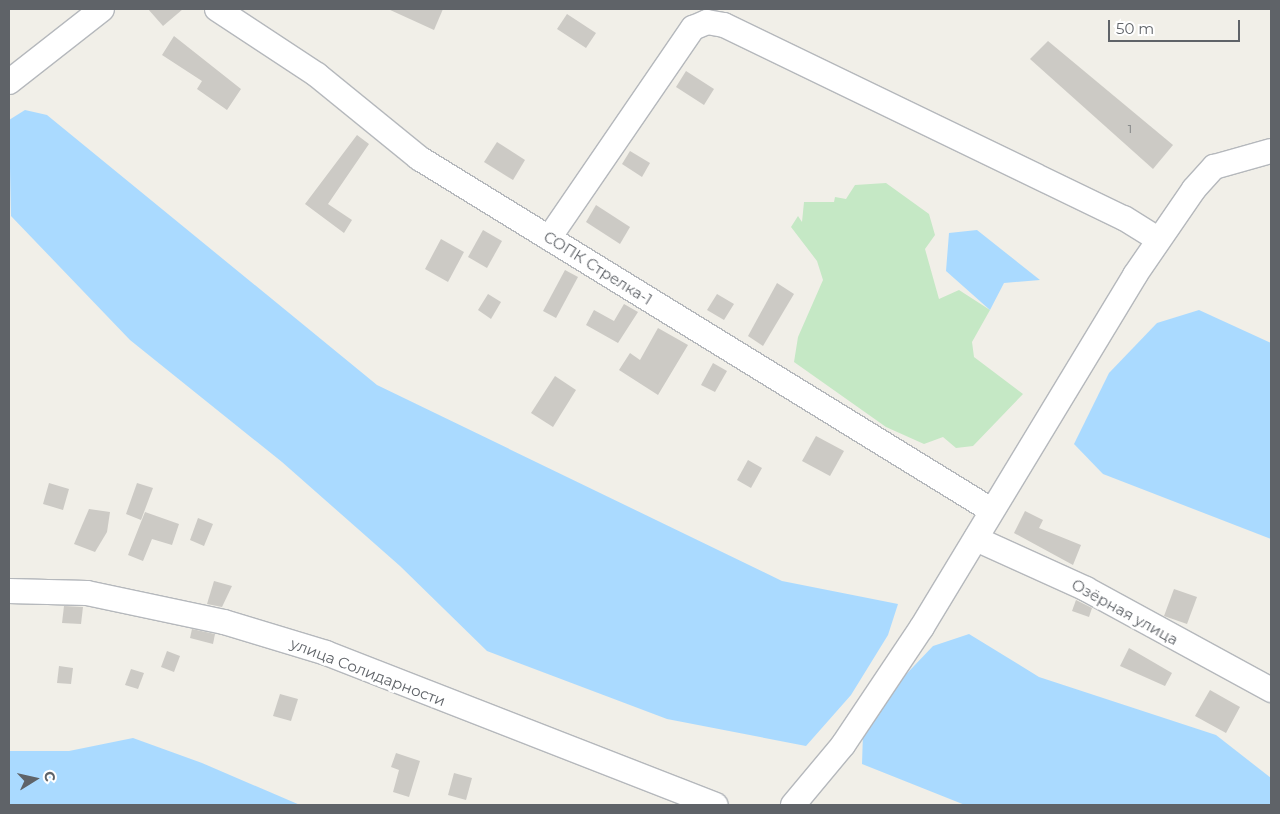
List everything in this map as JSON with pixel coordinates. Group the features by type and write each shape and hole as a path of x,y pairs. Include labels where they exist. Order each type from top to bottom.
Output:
{"street":[{"path":"9,82 102,9"},
{"name":"СОПК Стрелка-1","path":"217,9 317,75 419,158 991,510"},
{"path":"549,238 693,28 707,22 759,42 1124,218 1158,238"},
{"path":"792,805 843,745 976,539 991,510 1158,238 1214,167 1271,151"},
{"name":"Озёрная улица","path":"976,539 1086,589 1271,690"},
{"name":"улица Солидарности","path":"9,591 88,594 224,622 326,654 716,805"}],"green space":[{"path":"886,183 929,214 935,235 925,249 939,299 959,290 990,310 972,342 974,357 1023,394 973,446 956,448 943,437 924,444 886,427 794,362 798,337 823,280 817,261 791,227 798,216 802,222 804,202 834,202 835,197 846,199 855,185"}],"water":[{"path":"25,110 47,115 377,385 782,581 898,604 888,635 851,695 806,746 667,719 487,651 400,566 282,462 130,340 11,216 9,120"},
{"path":"977,230 1040,280 1004,283 990,310 946,271 949,233"},
{"path":"1199,310 1271,343 1271,539 1103,474 1074,444 1109,373 1157,323"},
{"path":"969,634 1039,677 1216,735 1271,778 1271,805 965,805 862,764 863,733 894,687 933,646"},
{"path":"133,738 202,763 300,805 9,805 9,751 69,751"}],"building":[{"path":"148,9 183,9 163,26"},
{"path":"388,9 443,9 434,30"},
{"path":"567,14 596,33 586,48 557,29"},
{"path":"174,36 241,89 227,110 197,89 202,81 162,55"},
{"path":"1048,41 1173,145 1153,169 1030,59"},
{"path":"686,71 714,89 704,105 676,87"},
{"path":"357,135 369,144 328,204 352,220 344,233 305,204"},
{"path":"497,142 525,160 513,180 484,162"},
{"path":"630,151 650,163 642,177 622,164"},
{"path":"596,205 630,227 620,244 586,222"},
{"path":"483,230 502,241 487,268 468,257"},
{"path":"441,239 464,252 448,282 425,269"},
{"path":"565,270 578,277 556,318 543,311"},
{"path":"777,283 794,294 763,346 748,336"},
{"path":"488,294 501,302 491,319 478,310"},
{"path":"717,294 734,304 724,320 707,310"},
{"path":"624,304 638,312 618,343 586,325 594,310 614,321"},
{"path":"658,328 688,345 658,395 619,370 630,353 640,360"},
{"path":"713,363 727,371 715,392 701,385"},
{"path":"555,376 576,390 553,427 531,413"},
{"path":"816,436 844,451 830,476 802,461"},
{"path":"748,460 762,468 751,488 737,480"},
{"path":"49,483 69,489 63,510 43,504"},
{"path":"137,483 153,488 141,520 126,514"},
{"path":"89,509 110,512 107,532 95,552 74,544"},
{"path":"1025,511 1043,520 1039,528 1081,545 1073,565 1014,533"},
{"path":"145,512 179,524 172,545 152,539 143,561 128,555"},
{"path":"198,518 213,524 204,546 190,540"},
{"path":"214,581 232,586 222,607 207,604"},
{"path":"1174,589 1197,597 1187,624 1164,616"},
{"path":"1076,600 1092,608 1089,617 1072,611"},
{"path":"64,606 83,607 81,624 62,623"},
{"path":"192,629 215,634 213,644 190,638"},
{"path":"1129,648 1172,673 1165,686 1120,666"},
{"path":"167,651 180,656 174,672 161,667"},
{"path":"59,666 73,668 71,684 57,683"},
{"path":"131,669 144,673 138,689 125,685"},
{"path":"1210,690 1240,707 1226,733 1195,716"},
{"path":"280,694 298,699 291,721 273,716"},
{"path":"396,753 420,761 409,797 393,792 399,770 391,767"},
{"path":"454,773 472,778 466,800 448,795"}]}
